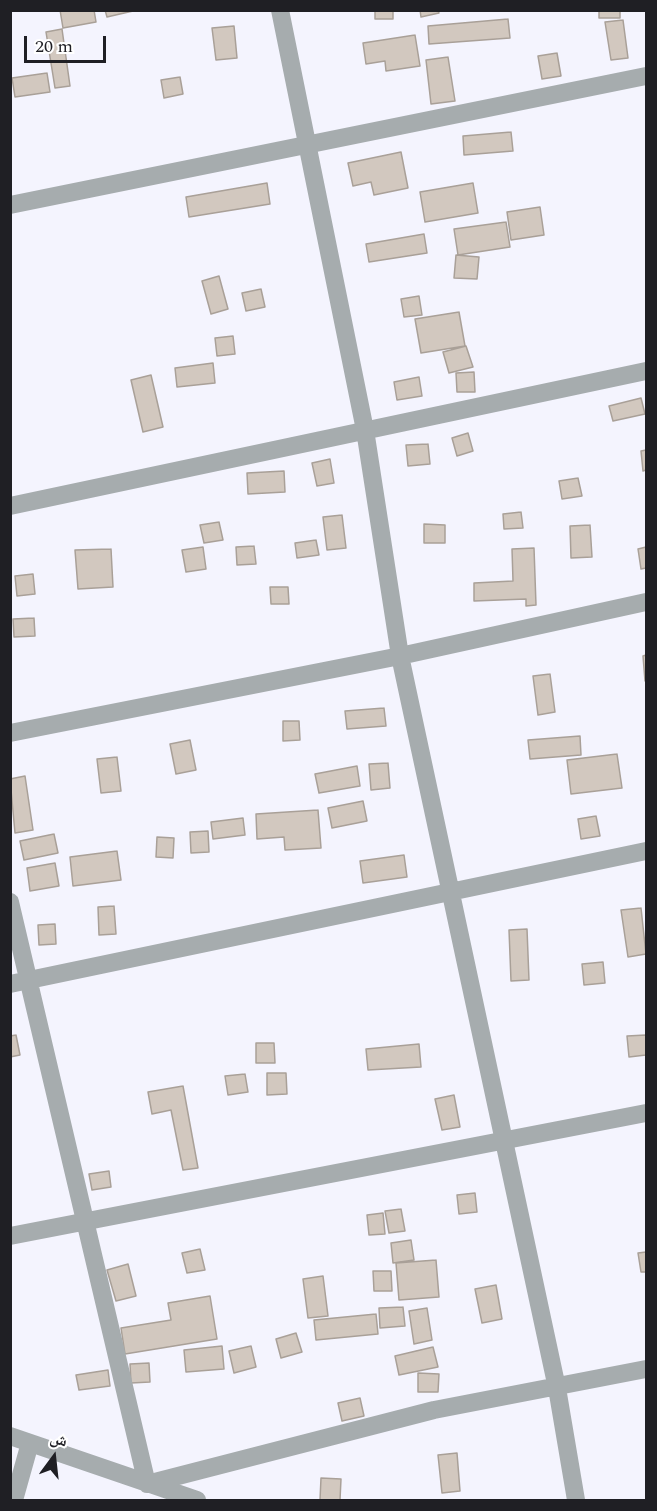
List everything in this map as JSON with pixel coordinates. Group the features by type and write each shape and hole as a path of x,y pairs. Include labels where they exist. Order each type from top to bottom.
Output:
{"street":[{"path":"280,10 365,430 400,656 557,1388 576,1500"},
{"path":"10,206 646,76"},
{"path":"10,506 646,371"},
{"path":"10,733 400,656 646,602"},
{"path":"10,984 646,851"},
{"path":"10,902 147,1484"},
{"path":"10,1236 646,1113"},
{"path":"147,1484 434,1410 646,1369"},
{"path":"10,1436 197,1500"},
{"path":"14,1500 30,1443"}],"building":[{"path":"60,10 94,10 96,22 63,28"},
{"path":"105,10 132,10 133,11 107,17"},
{"path":"375,10 393,10 393,19 375,19"},
{"path":"420,10 438,10 439,13 421,17"},
{"path":"599,10 620,10 620,18 599,18"},
{"path":"508,19 510,38 429,44 428,26"},
{"path":"623,20 628,58 611,60 605,22"},
{"path":"234,26 237,58 216,60 212,28"},
{"path":"62,29 70,86 55,88 46,32"},
{"path":"415,35 420,66 386,71 385,61 366,64 363,43"},
{"path":"557,53 561,76 542,79 538,56"},
{"path":"448,57 455,101 431,104 426,60"},
{"path":"47,73 50,92 15,97 12,78"},
{"path":"180,77 183,94 164,98 161,80"},
{"path":"511,132 513,151 464,155 463,136"},
{"path":"401,152 408,188 374,195 371,182 353,186 348,163"},
{"path":"267,183 270,204 189,217 186,197"},
{"path":"473,183 478,213 425,222 420,192"},
{"path":"540,207 544,235 511,240 507,212"},
{"path":"506,222 510,247 458,255 454,229"},
{"path":"424,234 427,253 369,262 366,244"},
{"path":"456,255 479,257 477,279 454,278"},
{"path":"219,276 228,309 211,314 202,281"},
{"path":"261,289 265,307 246,311 242,293"},
{"path":"419,296 422,315 404,317 401,299"},
{"path":"459,312 465,346 421,353 415,319"},
{"path":"233,336 235,354 217,356 215,338"},
{"path":"466,346 473,367 449,373 443,352"},
{"path":"213,363 215,383 177,387 175,368"},
{"path":"474,372 475,392 457,392 456,373"},
{"path":"151,375 163,427 143,432 131,380"},
{"path":"419,377 422,396 397,400 394,382"},
{"path":"641,398 645,414 613,421 609,406"},
{"path":"468,433 473,451 457,456 452,438"},
{"path":"428,444 430,464 408,466 406,445"},
{"path":"646,450 646,470 643,471 641,451"},
{"path":"330,459 334,483 317,486 312,463"},
{"path":"284,471 285,492 248,494 247,473"},
{"path":"578,478 582,496 562,499 559,481"},
{"path":"521,512 523,528 504,529 503,514"},
{"path":"342,515 346,548 327,550 323,517"},
{"path":"219,522 223,540 204,543 200,525"},
{"path":"424,524 445,525 445,543 424,543"},
{"path":"590,525 592,557 571,558 570,526"},
{"path":"316,540 319,555 297,558 295,543"},
{"path":"254,546 256,564 237,565 236,547"},
{"path":"203,547 206,569 186,572 182,550"},
{"path":"646,547 646,568 641,569 638,549"},
{"path":"534,548 536,605 526,606 526,599 474,601 474,583 513,581 512,549"},
{"path":"111,549 113,587 78,589 75,550"},
{"path":"33,574 35,594 17,596 15,576"},
{"path":"270,587 288,587 289,604 271,604"},
{"path":"34,618 35,636 14,637 13,619"},
{"path":"646,655 646,681 645,681 643,656"},
{"path":"550,674 555,712 538,715 533,676"},
{"path":"384,708 386,726 347,729 345,711"},
{"path":"283,721 299,721 300,740 283,741"},
{"path":"580,736 581,755 530,759 528,740"},
{"path":"190,740 196,770 176,774 170,744"},
{"path":"617,754 622,788 571,794 567,760"},
{"path":"117,757 121,791 101,793 97,759"},
{"path":"388,763 390,788 371,790 369,764"},
{"path":"357,766 360,786 319,793 315,774"},
{"path":"25,776 33,830 15,833 10,779"},
{"path":"363,801 367,821 332,828 328,808"},
{"path":"318,810 321,848 285,850 284,837 257,839 256,814"},
{"path":"596,816 600,836 581,839 578,819"},
{"path":"243,818 245,835 213,839 211,822"},
{"path":"208,831 209,852 191,853 190,832"},
{"path":"54,834 58,853 24,860 20,841"},
{"path":"157,837 174,838 173,858 156,857"},
{"path":"117,851 121,880 73,886 70,857"},
{"path":"404,855 407,877 363,883 360,861"},
{"path":"55,863 59,886 30,891 27,868"},
{"path":"114,906 116,934 99,935 98,907"},
{"path":"641,908 646,954 628,957 621,910"},
{"path":"55,924 56,944 39,945 38,925"},
{"path":"527,929 529,980 511,981 509,930"},
{"path":"603,962 605,983 584,985 582,964"},
{"path":"16,1035 20,1055 10,1057 10,1036"},
{"path":"646,1035 646,1055 629,1057 627,1036"},
{"path":"256,1043 274,1043 275,1063 256,1063"},
{"path":"419,1044 421,1067 368,1070 366,1049"},
{"path":"267,1073 286,1073 287,1094 267,1095"},
{"path":"245,1074 248,1092 228,1095 225,1076"},
{"path":"183,1086 198,1168 183,1170 171,1110 152,1114 148,1092"},
{"path":"454,1095 460,1127 442,1130 435,1099"},
{"path":"109,1171 111,1187 92,1190 89,1174"},
{"path":"475,1193 477,1212 459,1214 457,1195"},
{"path":"401,1209 405,1231 389,1233 385,1211"},
{"path":"383,1213 385,1234 369,1235 367,1215"},
{"path":"411,1240 414,1260 393,1263 391,1243"},
{"path":"200,1249 205,1270 187,1273 182,1253"},
{"path":"646,1252 646,1272 641,1272 638,1253"},
{"path":"436,1260 439,1297 399,1300 396,1263"},
{"path":"128,1264 136,1296 116,1301 107,1270"},
{"path":"373,1271 391,1271 392,1291 374,1291"},
{"path":"323,1276 328,1316 308,1318 303,1279"},
{"path":"496,1285 502,1319 482,1323 475,1289"},
{"path":"210,1296 217,1339 125,1354 121,1328 171,1320 168,1303"},
{"path":"403,1307 405,1326 380,1328 379,1308"},
{"path":"427,1308 432,1340 414,1344 409,1311"},
{"path":"376,1314 378,1334 316,1340 314,1320"},
{"path":"296,1333 302,1352 281,1358 276,1339"},
{"path":"222,1346 224,1369 186,1372 184,1350"},
{"path":"251,1346 256,1367 234,1373 229,1351"},
{"path":"433,1347 438,1367 399,1375 395,1356"},
{"path":"149,1363 150,1382 131,1383 130,1364"},
{"path":"108,1370 110,1386 79,1390 76,1375"},
{"path":"418,1373 439,1374 438,1392 418,1392"},
{"path":"360,1398 364,1416 342,1421 338,1403"},
{"path":"457,1453 460,1491 442,1493 438,1455"},
{"path":"321,1478 341,1479 340,1500 320,1500"}]}
